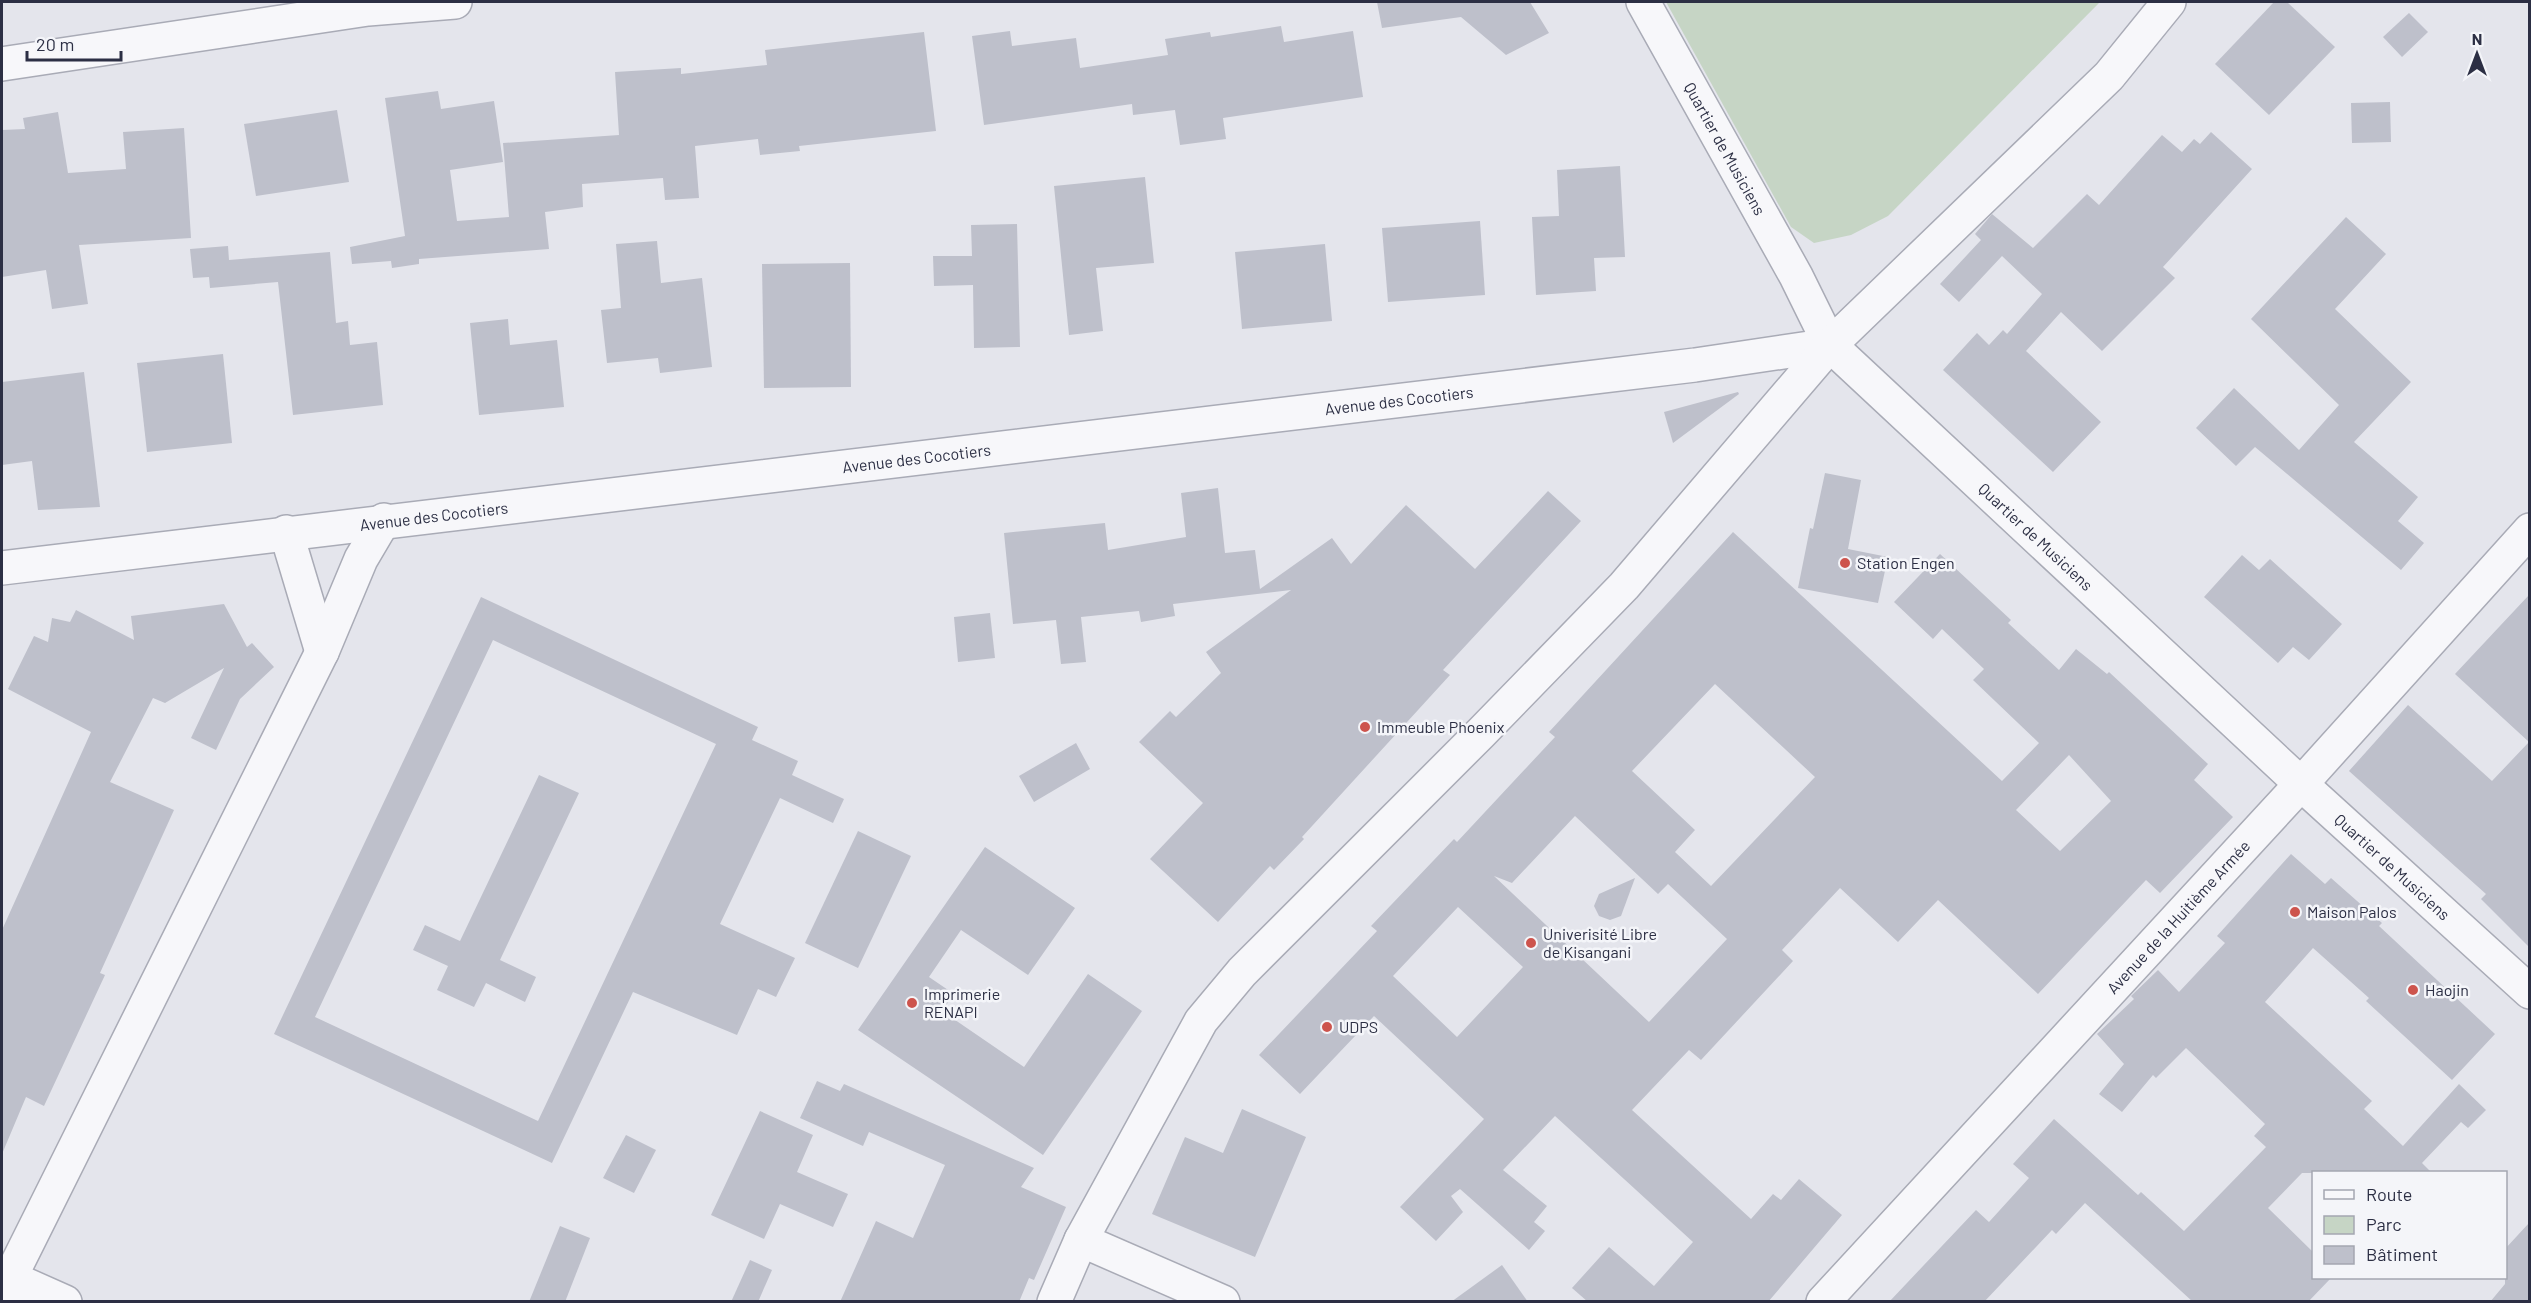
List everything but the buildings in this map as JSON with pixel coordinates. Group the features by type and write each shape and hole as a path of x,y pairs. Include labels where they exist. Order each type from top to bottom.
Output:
{"street":[{"path":"2,64 368,5 455,2"},
{"name":"Quartier de Musiciens","path":"1643,2 1796,276 1830,345 2301,784 2529,992"},
{"path":"1054,1302 1082,1240 1201,1021 1242,972 1624,586 1830,345 2109,76 2169,2"},
{"name":"Avenue des Cocotiers","path":"2,568 384,520 1683,366 1830,345"},
{"path":"66,1302 10,1285 322,652 361,559 384,520"},
{"name":"Avenue de la Huitième Armée","path":"1824,1302 2301,784 2529,531"},
{"path":"286,532 322,652"},
{"path":"1082,1240 1223,1302"}],"green space":[{"path":"1666,2 2100,2 1888,216 1851,235 1814,243 1791,227"}],"place":[{"name":"Station Engen","path":"1845,563"},
{"name":"Immeuble Phoenix","path":"1365,727"},
{"name":"Maison Palos","path":"2295,912"},
{"name":"Univerisité Libre de Kisangani","path":"1531,943"},
{"name":"Haojin","path":"2413,990"},
{"name":"Imprimerie RENAPI","path":"912,1003"},
{"name":"UDPS","path":"1327,1027"}]}
